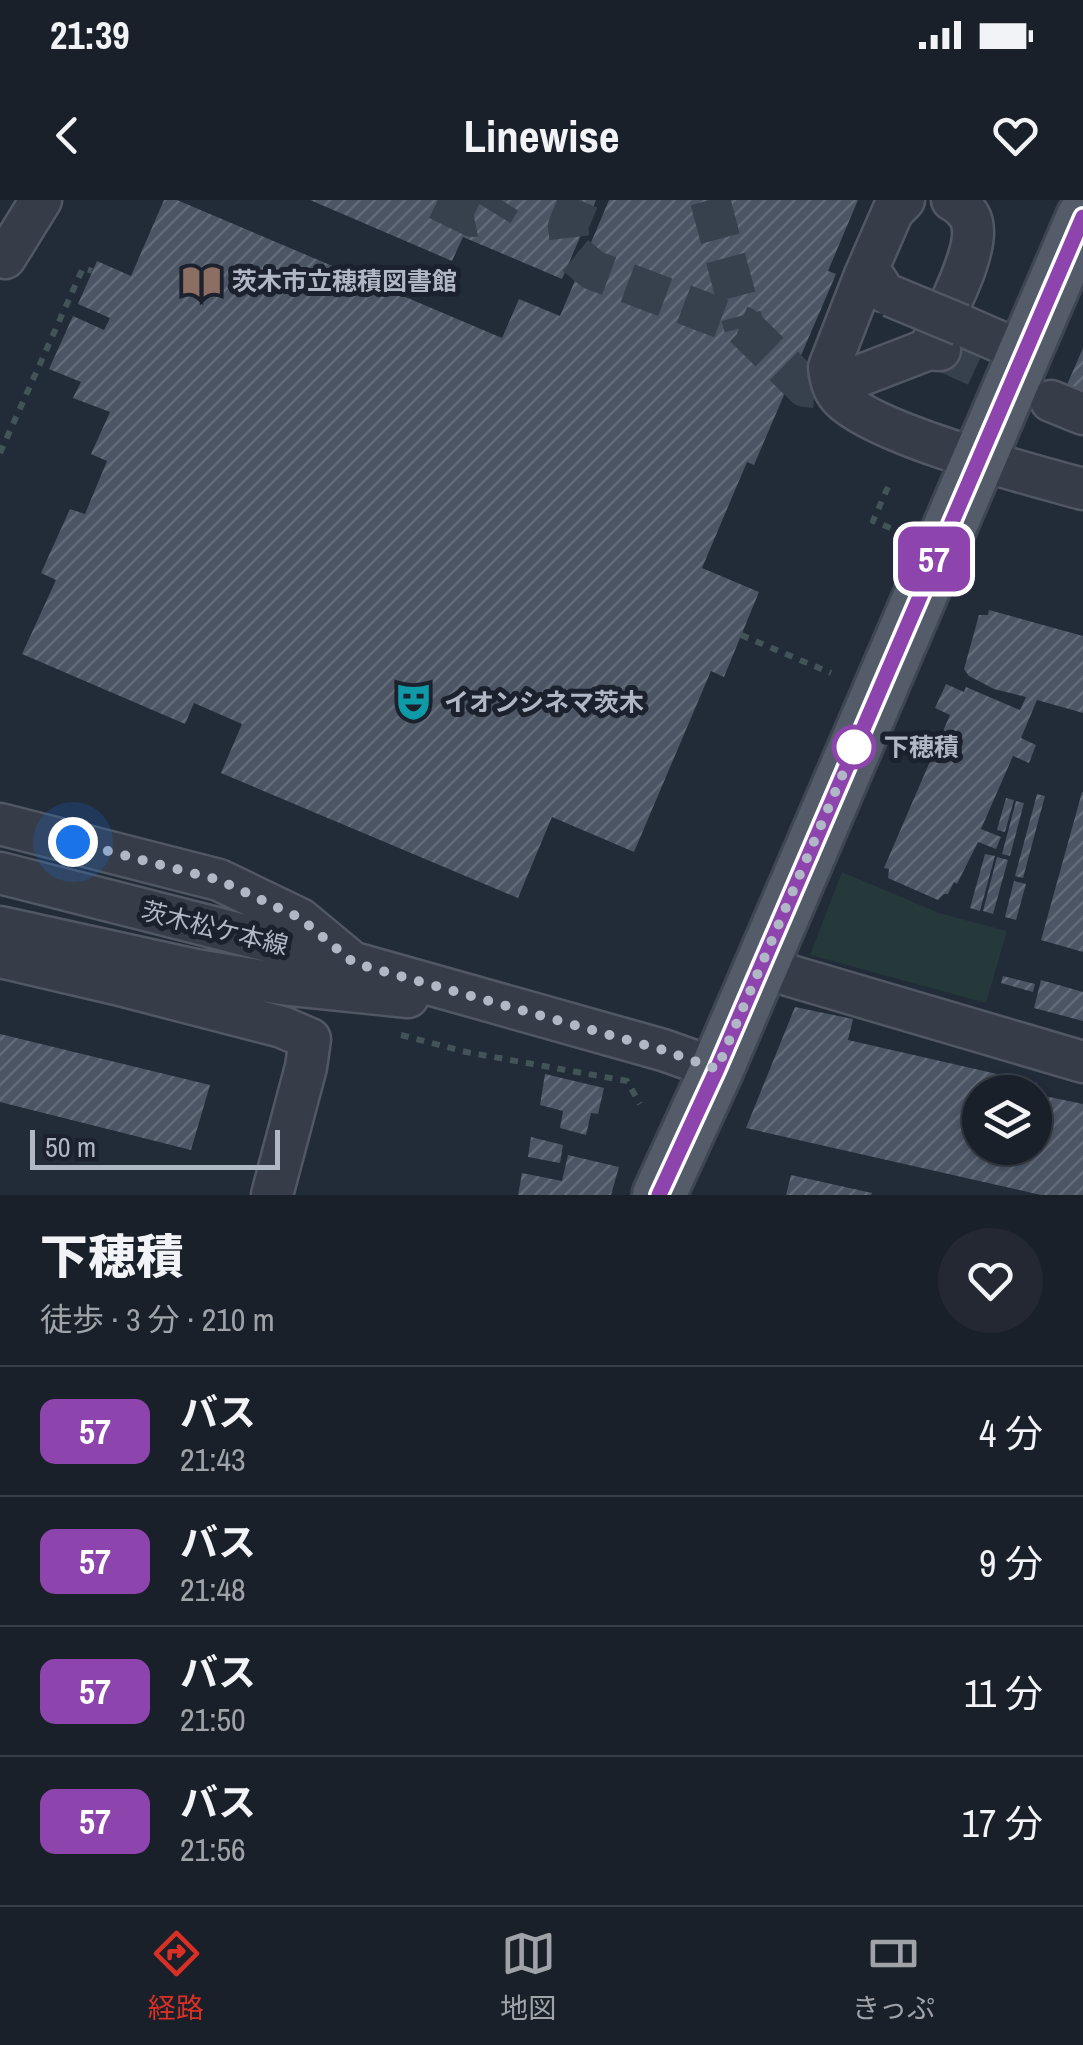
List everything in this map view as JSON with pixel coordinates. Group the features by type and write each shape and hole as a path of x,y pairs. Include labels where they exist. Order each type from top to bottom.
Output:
{"main road":[{"path":"659,1195 717,1069 1083,217"}],"street":[{"path":"5,258 41,200"},
{"path":"904,200 893,211 878,286 829,367 838,395 866,415 930,442 1083,488"},
{"path":"943,342 972,238 972,221 960,204 952,200"},
{"path":"878,286 943,342"},
{"path":"859,376 943,342 1025,352"},
{"path":"0,824 219,880 300,918 354,963"},
{"name":"茨木松ケ本線","path":"0,873 354,963 663,1050 717,1069"},
{"path":"0,927 196,970 282,984 394,997 477,998"},
{"path":"0,957 282,1027 310,1039 272,1195"},
{"path":"761,964 1083,1062"}],"path":[{"path":"0,453 83,268 92,271"},
{"path":"58,326 66,330"},
{"path":"888,487 873,520 893,529"},
{"path":"741,634 832,673"}],"shaded area":[{"path":"842,872 939,913 1007,931 986,1003 810,955"}],"building":[{"path":"164,200 177,200 502,338 519,299 560,316 609,200 858,200 828,271 836,274 754,465 747,462 702,568 759,592 724,677 711,671 634,852 552,817 518,898 221,773 242,724 194,703 185,724 22,654 56,580 41,573 70,509 85,514 107,461 91,454 110,412 73,398 81,382 49,369 73,316 104,330 110,318 78,304 97,261 131,276"},
{"path":"310,200 596,200 562,279 463,237 452,261"},
{"path":"1083,348 1083,394 1066,387"},
{"path":"989,610 1083,636 1083,713 1037,700 1021,738 1036,745 1029,763 1013,756 981,829 1001,837 996,849 978,842 957,884 954,882 948,894 938,900 888,878 889,869 884,868 950,715 935,708 946,684 964,692 966,687 1020,710 1026,697 994,689 969,676 964,669 979,615 988,615"},
{"path":"1083,792 1083,952 1041,940"},
{"path":"1037,794 1045,796 1023,878 1015,876"},
{"path":"1006,798 1014,800 1005,832 997,830"},
{"path":"1016,801 1024,803 1010,856 1002,854"},
{"path":"985,854 995,856 980,911 970,908"},
{"path":"997,857 1008,860 993,914 983,911"},
{"path":"1014,881 1026,884 1016,920 1005,917"},
{"path":"1003,976 1035,984 1033,992 1001,983"},
{"path":"1041,980 1083,992 1083,1021 1034,1008"},
{"path":"795,1007 853,1019 848,1040 1002,1075 962,1075 962,1165 1052,1165 1052,1098 1083,1104 1083,1195 1041,1195 746,1128"},
{"path":"0,1034 210,1085 191,1150 0,1102"},
{"path":"545,1074 604,1088 598,1114 591,1113 586,1135 560,1128 563,1111 540,1105"},
{"path":"531,1137 563,1145 560,1163 528,1157"},
{"path":"568,1155 619,1167 611,1195 518,1195 522,1173 562,1181"},
{"path":"791,1175 872,1193 786,1195"}],"tunnel":[{"path":"438,200 473,217 493,213 501,200"},
{"path":"579,200 568,226 571,252 593,270 744,327 805,387 825,389 859,376"},
{"path":"710,200 744,327"},
{"path":"940,350 1036,394"}],"bus line":[{"name":"57","path":"659,1195 717,1069 1083,217"}],"place":[{"name":"茨木市立穂積図書館","path":"202,281"},
{"name":"イオンシネマ茨木","path":"414,702"},
{"name":"下穂積","path":"854,747"}],"route":[{"path":"73,842 219,880 258,896 300,918 354,963 663,1050 717,1069 859,736 854,747"}]}
